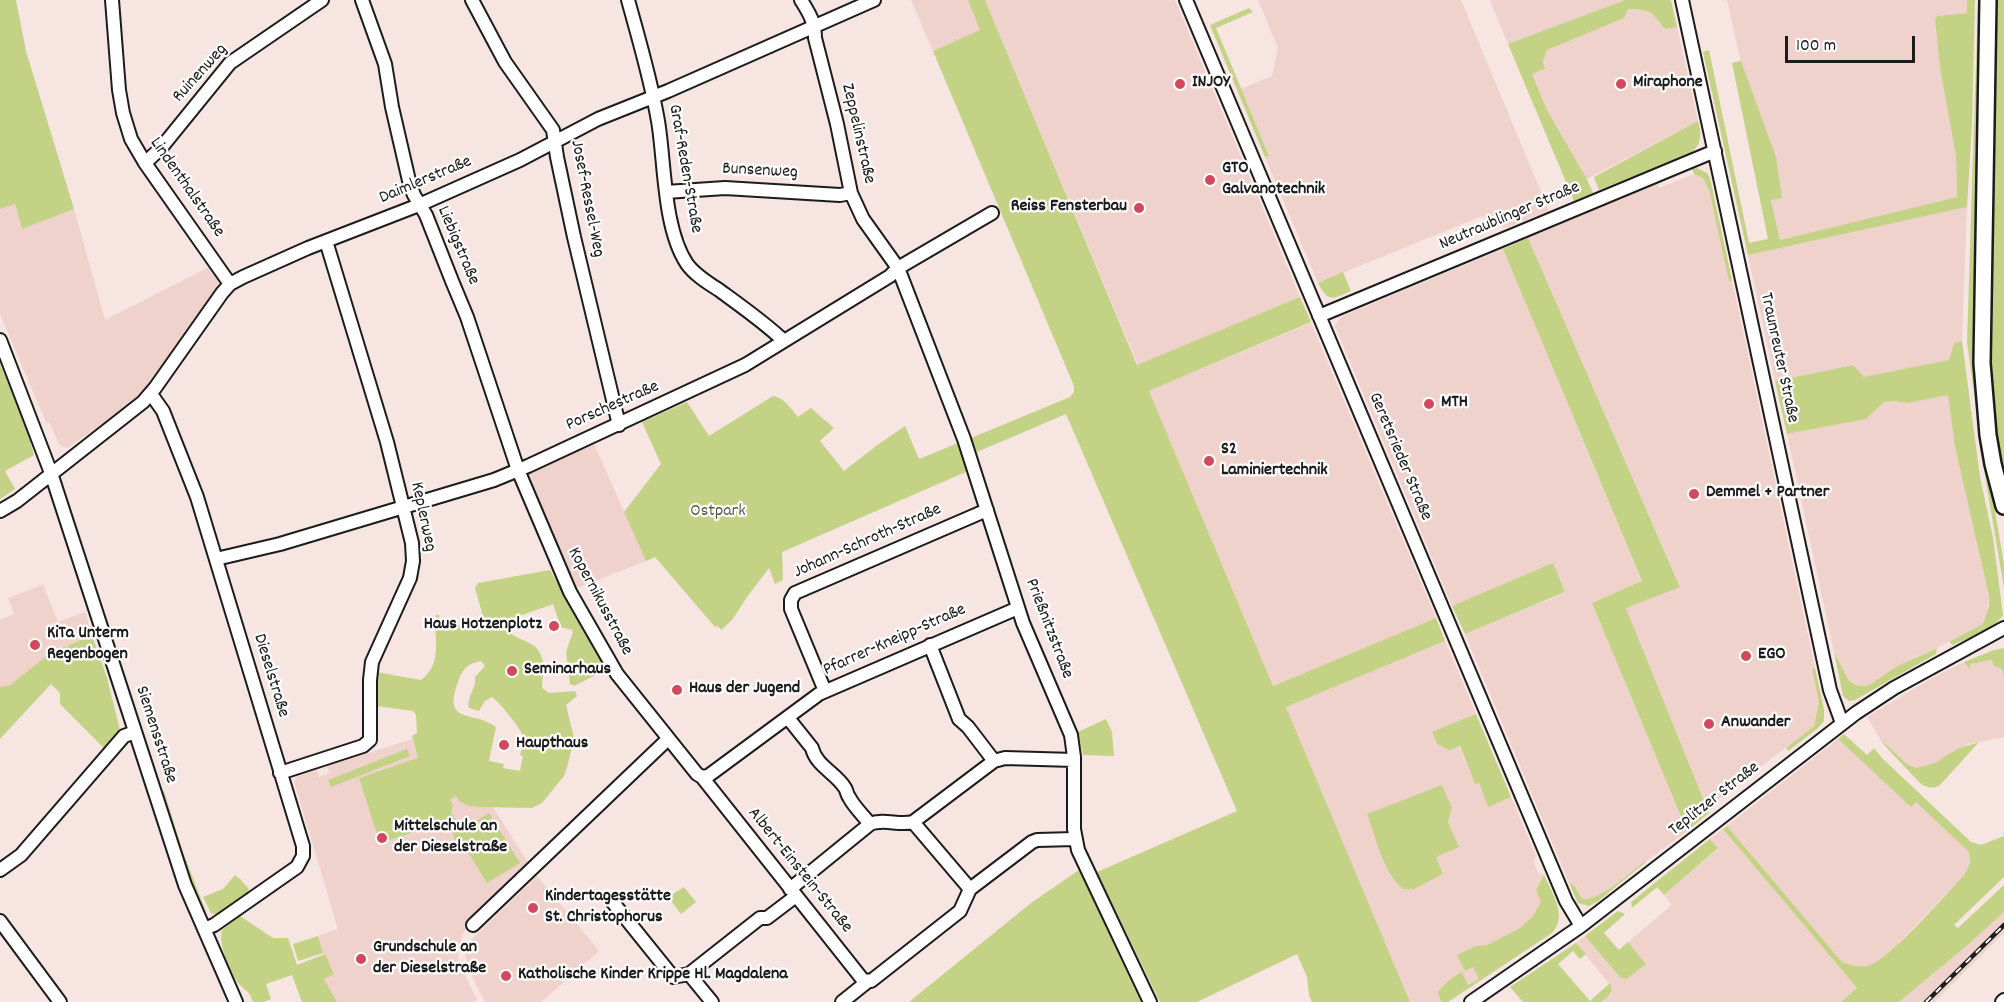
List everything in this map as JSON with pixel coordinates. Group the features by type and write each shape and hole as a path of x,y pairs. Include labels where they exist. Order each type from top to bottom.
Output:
{"main road":[{"path":"1988,0 1982,363 1988,435 2004,506"}],"street":[{"name":"Lindenthalstraße","path":"112,0 115,56 123,113 131,139 145,163 230,284"},
{"name":"Ruinenweg","path":"145,163 161,148 230,63 322,0"},
{"name":"Liebigstraße","path":"362,0 385,64 406,168 414,195 426,215 467,317 518,470"},
{"name":"Josef-Ressel-Weg","path":"472,0 506,63 553,130 578,257 619,425"},
{"name":"Graf-Reden-Straße","path":"627,0 653,97 666,192 682,255 690,267 766,324 784,341"},
{"name":"Zeppelinstraße","path":"801,0 814,26 814,38 837,124 851,193 862,219 898,268"},
{"name":"Daimlerstraße","path":"0,511 134,410 151,394 230,284 326,241 419,205 555,142 598,119 874,0"},
{"name":"Geretsrieder Straße","path":"1186,0 1566,901 1581,926"},
{"name":"Traunreuter Straße","path":"1682,0 1830,690 1842,723"},
{"name":"Neutraublinger Straße","path":"1319,316 1715,151"},
{"name":"Bunsenweg","path":"666,192 708,188 840,195 851,193"},
{"name":"Porschestraße","path":"216,559 280,544 494,480 619,425 719,379 890,276 898,268 992,213"},
{"name":"Keplerweg","path":"280,773 363,746 370,740 372,662 413,567 412,543 381,418 326,241"},
{"name":"Prießnitzstraße","path":"898,268 964,439 1018,608 1071,735 1074,760 1075,839 1082,860 1150,1002"},
{"name":"Siemensstraße","path":"0,340 51,473 174,855 236,1002"},
{"name":"Dieselstraße","path":"151,394 163,411 192,484 303,846 301,862 272,885 214,925 204,929"},
{"name":"Kopernikusstraße","path":"518,470 570,592 617,674 668,739 702,777"},
{"name":"Johann-Schroth-Straße","path":"825,691 791,609 791,600 795,593 987,510"},
{"name":"Pfarrer-Kneipp-Straße","path":"702,777 708,776 825,691 1018,608"},
{"name":"Teplitzer Straße","path":"1471,1002 1581,926 1842,723 1894,688 2004,628"},
{"name":"Teplitzer Straße","path":"1988,638 2004,635"},
{"path":"930,645 959,719 994,761"},
{"path":"788,718 812,748 813,754 829,773 835,776 870,824"},
{"path":"0,870 21,855 124,736 135,732"},
{"path":"473,925 668,739"},
{"path":"611,900 673,977 689,974 759,918 767,918 870,824 878,821 907,824 914,822 994,761 1005,758 1074,760"},
{"name":"Albert-Einstein-Straße","path":"702,777 863,980 869,982"},
{"path":"914,822 970,889"},
{"path":"842,1002 960,910 970,889 1034,840 1075,839"},
{"path":"0,921 60,1002"},
{"path":"689,974 712,1002"}],"shaded area":[{"path":"911,0 968,0 981,30 933,51"},
{"path":"985,0 1175,0 1300,297 1138,365"},
{"path":"1258,0 1461,0 1549,211 1505,228 1482,216 1318,283 1265,157 1269,155 1241,89 1272,76 1278,48"},
{"path":"1490,0 1625,0 1508,44"},
{"path":"1727,0 1967,0 1967,13 1938,16 1935,19 1940,68 1956,157 1957,197 1780,240"},
{"path":"1628,9 1643,10 1656,16 1666,29 1677,27 1698,121 1587,179 1547,110 1532,74 1545,69 1543,61 1547,50 1624,18"},
{"path":"1694,174 1707,182 1729,281 1732,280 1815,668 1812,670 1819,702 1814,726 1707,808 1626,608 1680,586 1528,238 1657,184 1659,188"},
{"path":"15,204 22,229 74,209 105,320 211,266 220,280 218,287 142,393 67,448 59,445 50,423 46,422 0,314 0,209"},
{"path":"1967,207 1962,341 1954,343 1949,360 1863,378 1852,365 1775,381 1748,255"},
{"path":"1503,249 1642,582 1592,603 1687,831 1605,892 1587,900 1582,899 1576,886 1569,883 1465,634 1565,593 1553,564 1452,606 1335,326 1345,315"},
{"path":"1311,323 1436,618 1273,686 1149,391"},
{"path":"1948,394 1955,447 1989,596 1986,617 1983,624 1975,630 1916,657 1871,684 1856,685 1849,681 1834,652 1787,434 1866,419 1884,402 1907,403"},
{"path":"594,444 646,561 577,588 528,474"},
{"name":"KiTa Unterm Regenbogen","path":"43,585 58,622 85,612 92,635 49,654 10,685 0,687 0,620 14,614 8,598"},
{"path":"1445,641 1476,714 1432,733 1437,744 1449,750 1459,746 1475,784 1478,782 1488,806 1511,797 1536,856 1534,863 1538,873 1544,875 1536,890 1542,902 1533,916 1520,928 1486,945 1476,946 1466,971 1473,967 1479,979 1468,985 1462,973 1444,984 1439,992 1441,1002 1410,1002 1286,707","holes":["1452,808 1448,822 1459,847 1436,857 1443,874 1428,881 1396,882 1389,871 1367,814"]},
{"path":"1992,660 1993,665 2004,669 2004,737 1968,744 1935,763 1916,768 1907,764 1880,739 1867,717 1932,678 1964,662 1971,669 1970,664"},
{"path":"412,739 441,830 460,826 451,812 450,800 456,796 481,807 493,807 530,866 470,923 462,935 458,954 459,963 477,1000 473,1002 337,1002 324,979 334,974 323,953 318,936 338,929 294,781 297,776 317,770 319,777 329,773 327,766"},
{"path":"1838,739 1911,806 1916,801 1969,852 1970,863 1965,874 1888,954 1871,965 1857,966 1842,962 1727,826"},
{"path":"1723,829 1857,988 1841,1002 1601,1002 1611,994 1612,987 1576,943 1585,936 1620,977 1646,964 1628,942 1672,905 1664,895 1718,849 1710,839"},
{"name":"Kindertagesstätte St. Christophorus","path":"537,876 599,951 541,1002 485,1002 469,970 465,954 466,948 471,940"},
{"path":"2004,912 2004,933 1934,1002 1899,1002 1970,943"}],"green space":[{"path":"0,0 16,0 26,51 74,209 22,229 15,204 0,209"},
{"path":"968,0 985,0 1137,365 1300,297 1311,322 1149,391 1273,686 1436,618 1445,641 1286,707 1410,1002 1312,1002 1307,977 1297,954 1197,1002 1160,1002 1097,872 1237,811 1066,414 977,452 971,438 1070,397 1074,392 1074,386 933,51 980,30"},
{"path":"1625,0 1671,0 1677,27 1666,29 1647,11 1628,9 1624,18 1547,50 1543,61 1545,69 1532,74 1547,110 1593,193 1574,201 1508,44"},
{"path":"1967,0 1975,0 1967,207 1748,255 1703,52 1709,50 1749,243 1768,239 1732,63 1741,61 1776,157 1782,198 1771,200 1780,240 1957,197 1956,157 1940,68 1935,19 1937,16 1967,13"},
{"path":"1978,0 1983,0 1989,476 2004,564 2004,588 1985,476 1967,342"},
{"path":"1993,0 2004,0 2004,483 1989,395"},
{"path":"1249,8 1253,12 1216,28 1269,156 1265,157 1210,25"},
{"path":"1698,121 1700,138 1691,153 1599,190 1594,177"},
{"path":"1697,168 1707,173 1710,178 1732,280 1729,282 1709,190 1703,178 1694,174 1692,169"},
{"path":"1528,238 1680,587 1626,608 1709,813 1687,831 1592,603 1642,581 1503,249"},
{"path":"1343,272 1351,291 1332,298 1325,294 1318,283"},
{"path":"1962,341 1980,477 1993,538 2003,615 1987,629 1953,645 1949,642 1983,624 1989,606 1989,596 1955,447 1948,395 1907,403 1884,402 1866,419 1787,434 1775,381 1853,365 1864,377 1949,360 1954,343"},
{"path":"0,364 27,430 34,455 5,471 15,489 0,499"},
{"name":"Ostpark","path":"773,396 784,401 798,417 811,408 834,428 820,441 844,471 905,426 919,459 958,443 968,471 782,552 783,580 775,584 769,568 732,620 721,630 718,626 715,627 655,557 646,561 624,512 661,464 642,422 687,402 709,436"},
{"path":"1553,563 1565,592 1465,634 1452,606"},
{"path":"550,570 606,670 574,686 570,684 566,652 573,632 561,627 553,604 511,619 506,623 512,634 539,651 543,666 542,688 549,693 575,691 577,696 566,705 574,738 564,776 542,803 532,808 469,806 459,801 456,796 450,800 453,805 451,812 462,830 489,813 520,863 487,883 463,844 457,846 451,827 442,830 439,824 380,843 359,778 418,758 412,736 417,733 416,715 413,711 376,706 376,672 421,680 433,666 435,658 436,615 439,615 441,625 444,627 480,621 483,616 475,588 478,583","holes":["481,661 485,666 475,677 469,708 479,711 485,701 492,697 509,715 523,736 520,771 503,768 504,764 489,761 496,727 462,714 454,705 454,696 464,670 469,665"]},
{"path":"92,635 107,678 120,730 104,748 60,704 60,693 51,684 0,739 0,687 10,685 49,654"},
{"path":"1937,648 1936,654 1855,700 1849,701 1843,696 1834,652 1849,681 1865,686 1896,667"},
{"path":"2004,648 2004,677 2002,669 1993,665 1992,660 1970,664 1971,670 1964,662 1994,650"},
{"path":"1815,668 1824,709 1824,721 1788,751 1786,748 1814,726 1819,702 1812,669"},
{"path":"1476,714 1511,797 1488,807 1479,783 1475,784 1460,746 1449,750 1437,744 1432,732"},
{"path":"1106,719 1112,732 1114,756 1083,755 1078,732"},
{"path":"1844,734 1867,755 1874,748 1971,842 1981,845 2004,836 2004,877 1954,925 1958,928 2004,885 2004,912 1899,1002 1841,1002 1857,988 1723,829 1727,826 1842,962 1852,965 1870,965 1891,951 1965,874 1970,863 1969,852 1916,802 1911,807 1838,739"},
{"path":"1880,739 1907,764 1916,768 1935,763 1957,749 1979,742 1940,785 1930,788 1921,784"},
{"path":"407,749 410,756 331,787 328,780"},
{"path":"1442,785 1452,808 1448,822 1459,847 1436,857 1443,874 1414,889 1403,889 1385,864 1367,814"},
{"path":"164,791 183,852 206,912 201,908 185,873 187,871 163,793 160,793"},
{"path":"1710,839 1718,848 1664,895 1657,887 1632,908 1631,902"},
{"path":"1645,861 1597,902 1589,906 1578,903 1569,883 1575,886 1582,899 1588,899 1614,885"},
{"path":"1079,870 1141,1002 909,1002 1031,903"},
{"path":"235,875 247,886 250,895 219,915 211,913 203,897 223,889"},
{"path":"1544,875 1559,912 1557,926 1552,933 1448,1002 1441,1002 1438,992 1458,974 1462,972 1468,985 1479,979 1473,967 1465,971 1457,955 1476,946 1487,945 1520,928 1533,916 1541,902 1536,890"},
{"path":"684,887 696,902 681,914 668,897"},
{"path":"1618,911 1625,914 1604,933 1619,950 1628,942 1646,964 1626,979 1620,977 1585,936"},
{"path":"240,916 273,938 288,938 297,965 325,954 334,974 324,979 337,1002 302,1002 292,975 266,984 271,999 253,1002 250,994 233,975 222,942 222,930"},
{"path":"318,936 323,953 298,961 293,944"},
{"path":"1576,943 1586,954 1580,959 1573,951 1558,964 1590,1001 1610,983 1611,992 1601,1002 1523,1002 1510,987"}],"railway":[{"path":"1926,1002 2004,925"}],"place":[{"name":"INJOY","path":"1180,84"},
{"name":"Miraphone","path":"1621,84"},
{"name":"GTO Galvanotechnik","path":"1210,180"},
{"name":"Reiss Fensterbau","path":"1139,208"},
{"name":"MTH","path":"1429,404"},
{"name":"S2 Laminiertechnik","path":"1209,461"},
{"name":"Demmel + Partner","path":"1694,494"},
{"name":"Haus Hotzenplotz","path":"554,626"},
{"name":"KiTa Unterm Regenbogen","path":"35,645"},
{"name":"EGO","path":"1746,656"},
{"name":"Seminarhaus","path":"512,671"},
{"name":"Haus der Jugend","path":"677,690"},
{"name":"Anwander","path":"1709,724"},
{"name":"Haupthaus","path":"504,745"},
{"name":"Mittelschule an der Dieselstraße","path":"382,838"},
{"name":"Kindertagesstätte St. Christophorus","path":"533,908"},
{"name":"Grundschule an der Dieselstraße","path":"361,959"},
{"name":"Katholische Kinder Krippe Hl. Magdalena","path":"506,976"}]}
